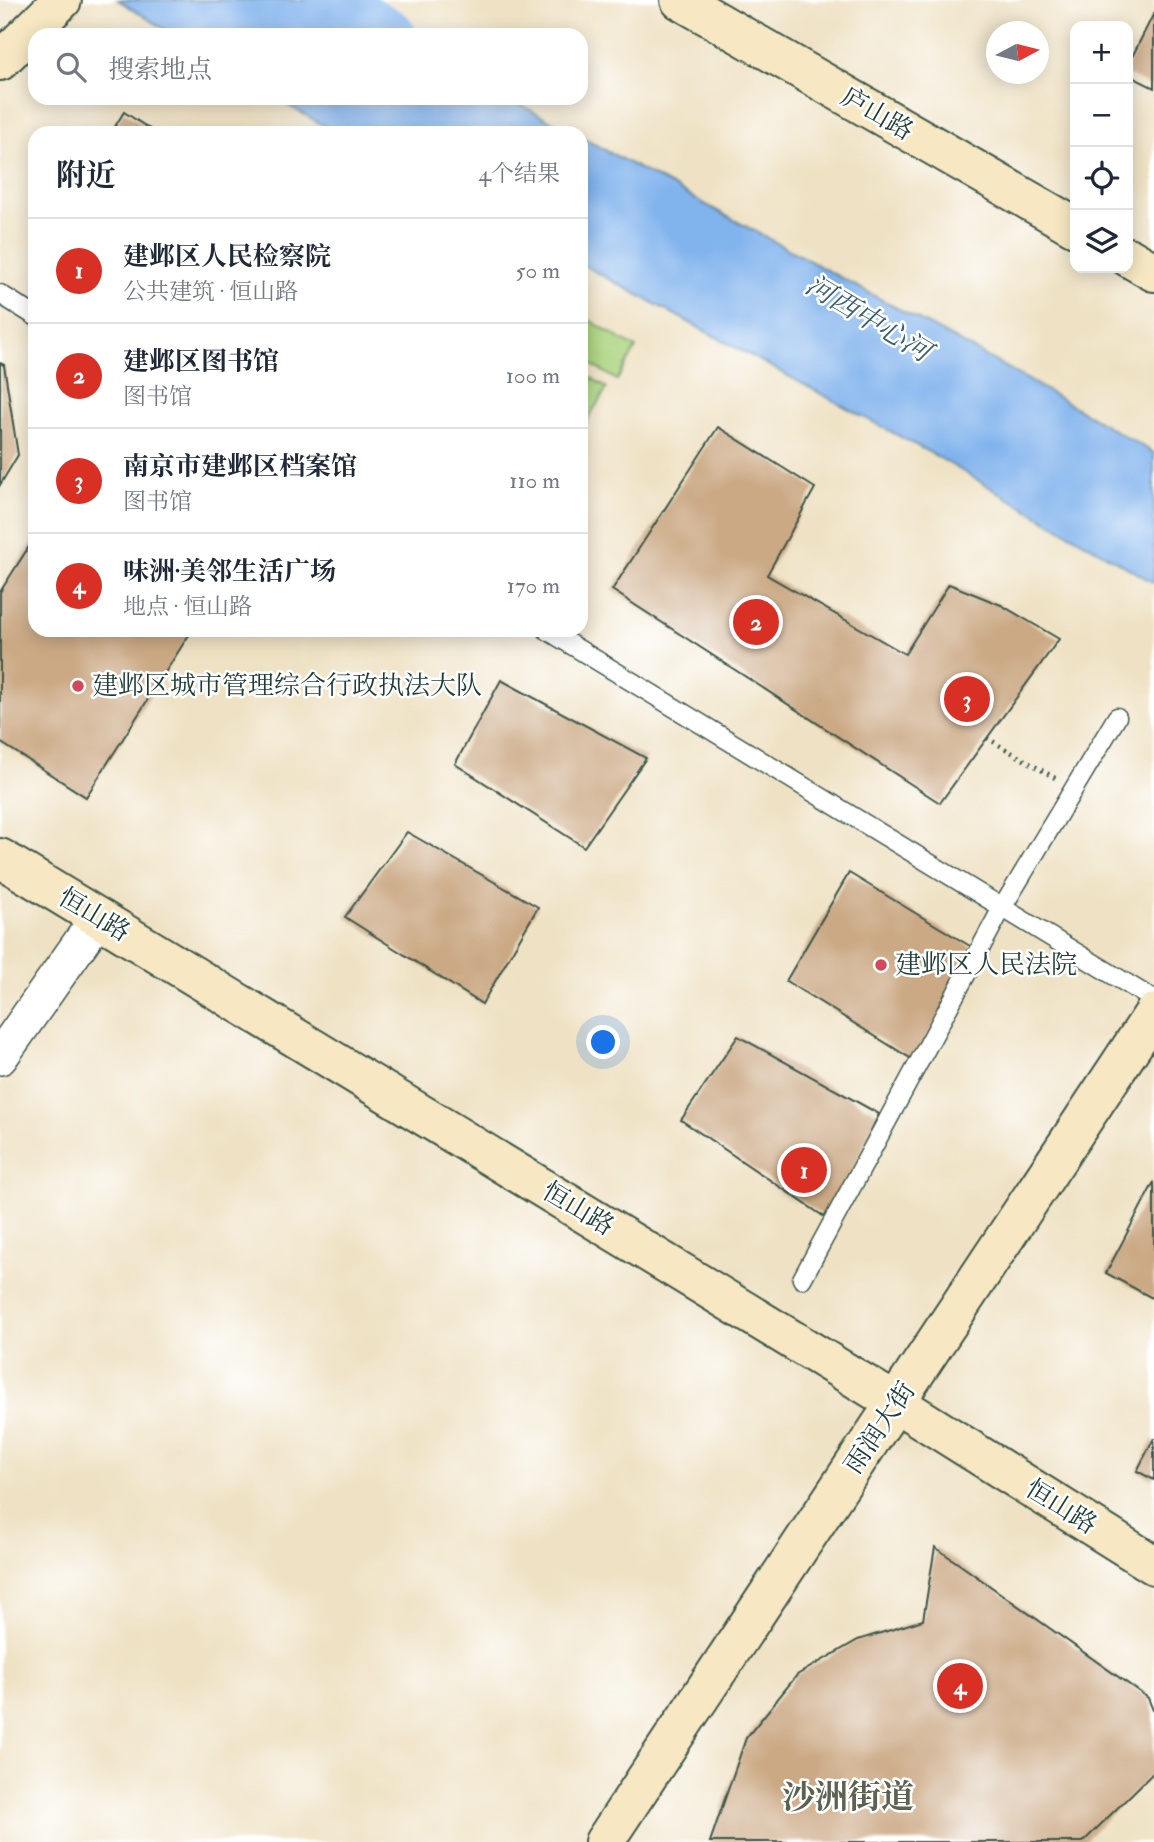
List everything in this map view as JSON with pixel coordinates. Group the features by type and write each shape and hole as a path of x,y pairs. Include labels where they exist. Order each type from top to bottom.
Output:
{"street":[{"path":"34,28 62,0"},
{"name":"庐山路","path":"680,0 1070,224"},
{"path":"0,61 28,33"},
{"path":"1133,260 1154,272"},
{"name":"恒山路","path":"0,858 896,1403 1154,1565"},
{"path":"0,1057 98,918"},
{"name":"雨润大街","path":"604,1842 1154,1013"}],"lane":[{"path":"0,294 28,312"},
{"path":"558,637 1154,1000"},
{"path":"802,1279 1002,908 1117,717"}],"path":[{"path":"987,738 1074,789"}],"green space":[{"path":"588,319 636,348 617,380 588,362"},
{"path":"588,376 607,388 588,419"}],"water":[{"path":"118,0 332,0 380,28 163,28"},
{"path":"287,105 521,105 560,126 325,126"},
{"path":"588,141 1006,367 1154,453 1154,583 936,456 588,268"}],"building":[{"path":"1154,13 1154,88 1133,78 1133,55"},
{"path":"124,112 145,126 115,126"},
{"path":"0,363 4,365 18,455 0,485"},
{"path":"718,427 815,488 767,575 905,654 949,584 1001,605 1059,639 940,803 612,590"},
{"name":"建邺区城市管理综合行政执法大队","path":"28,548 28,637 188,637 86,797 0,742 0,592"},
{"path":"501,680 646,758 584,847 455,764"},
{"path":"407,832 538,907 482,1004 345,917"},
{"name":"建邺区人民法院","path":"849,873 975,949 915,1061 786,981"},
{"path":"738,1036 879,1114 829,1220 681,1120"},
{"path":"1154,1182 1154,1299 1106,1273"},
{"path":"1154,1438 1154,1480 1137,1471"},
{"path":"935,1547 1148,1698 1154,1713 1154,1772 1083,1842 710,1842 746,1738 797,1675 858,1640 923,1620"}],"waterway":[{"name":"河西中心河","path":"331,0 378,28"}],"place":[{"name":"建邺区图书馆","path":"756,622"},
{"name":"建邺区城市管理综合行政执法大队","path":"78,686"},
{"name":"南京市建邺区档案馆","path":"967,699"},
{"name":"建邺区人民法院","path":"881,965"},
{"name":"建邺区人民检察院","path":"804,1170"},
{"name":"味洲·美邻生活广场","path":"960,1686"}],"district":[{"name":"沙洲街道","path":"848,1797"}]}
